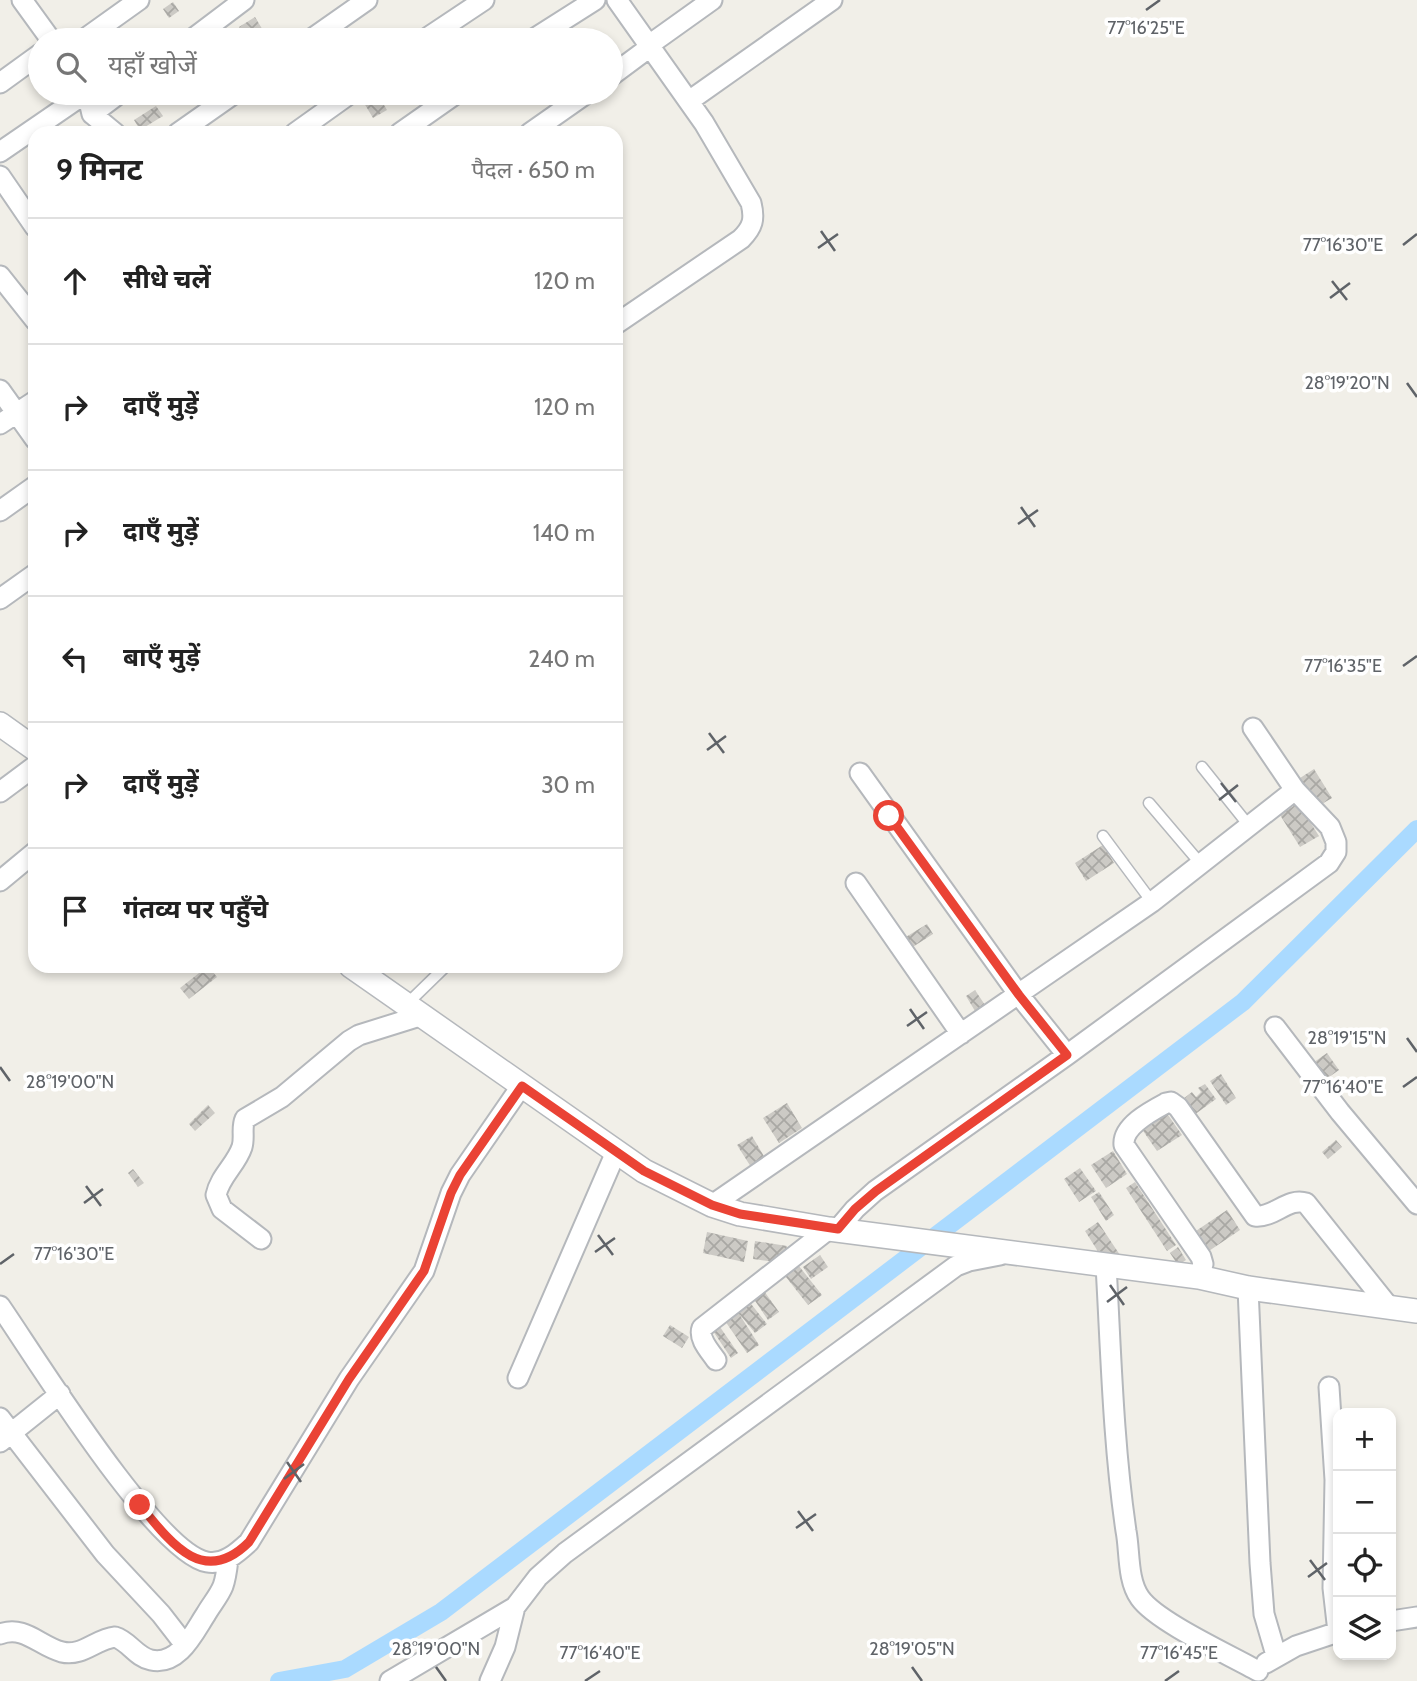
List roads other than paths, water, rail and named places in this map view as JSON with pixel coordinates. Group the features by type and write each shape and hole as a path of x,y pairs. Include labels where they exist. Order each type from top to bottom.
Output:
{"street":[{"path":"22,0 42,28"},
{"path":"100,28 139,0"},
{"path":"207,28 244,0"},
{"path":"327,28 367,0"},
{"path":"442,28 484,0"},
{"path":"551,28 594,0"},
{"path":"617,0 704,123 751,203 754,216 752,225 741,239 623,319"},
{"path":"623,67 712,0"},
{"path":"689,101 832,0"},
{"path":"0,83 28,63"},
{"path":"38,126 69,105"},
{"path":"89,105 92,114 107,126"},
{"path":"92,114 104,105"},
{"path":"188,126 218,105"},
{"path":"305,126 334,105"},
{"path":"410,126 440,105"},
{"path":"540,126 570,105"},
{"path":"0,152 28,133"},
{"path":"0,176 28,217"},
{"path":"0,276 28,311"},
{"path":"0,390 8,419 28,434"},
{"path":"8,419 28,406"},
{"path":"0,511 28,491"},
{"path":"0,599 28,579"},
{"path":"0,724 28,744"},
{"path":"716,1360 702,1339 702,1328 833,1229 876,1191 1329,863 1336,852 1336,842 1330,827 1295,790 1253,728"},
{"path":"0,792 28,771"},
{"path":"860,773 1019,995 1067,1055"},
{"path":"712,1205 1152,902 1295,790"},
{"path":"0,881 28,858"},
{"path":"856,883 961,1034"},
{"path":"361,973 616,1152 665,1183 712,1205 740,1214 903,1240 1199,1277 1248,1288 1417,1311"},
{"path":"261,1239 222,1209 216,1195 221,1179 241,1149 242,1125 245,1119 282,1097 349,1041 415,1010"},
{"path":"1275,1027 1339,1112 1417,1204"},
{"path":"0,1306 133,1495 172,1541 197,1560 210,1563 228,1559 249,1542 345,1386 424,1271 451,1193 460,1175 522,1086"},
{"path":"1199,1277 1203,1264 1201,1257 1123,1140 1127,1130 1162,1105 1171,1102 1178,1107 1255,1216 1263,1216 1298,1201 1306,1203 1389,1307"},
{"path":"517,1378 616,1152"},
{"path":"490,1681 505,1647 515,1608 538,1577 565,1553 956,1266 1008,1253"},
{"path":"1105,1265 1122,1506 1135,1588 1145,1604 1163,1617 1257,1676 1276,1656 1333,1634"},
{"path":"1248,1288 1262,1588 1266,1625 1276,1656"},
{"path":"1329,1387 1335,1480 1334,1597"},
{"path":"60,1394 4,1431 105,1554 186,1645"},
{"path":"0,1633 21,1631 64,1653 75,1653 115,1637 120,1638 139,1655 151,1660 162,1660 186,1645 223,1587 228,1559"},
{"path":"390,1681 515,1608"},
{"path":"1396,1619 1417,1617"}],"lane":[{"path":"1202,767 1250,827"},
{"path":"1149,803 1200,863"},
{"path":"1103,836 1152,902"},
{"path":"415,1010 441,973"}],"waterway":[{"path":"279,1681 345,1669 441,1612 1243,1002 1417,829"}]}
